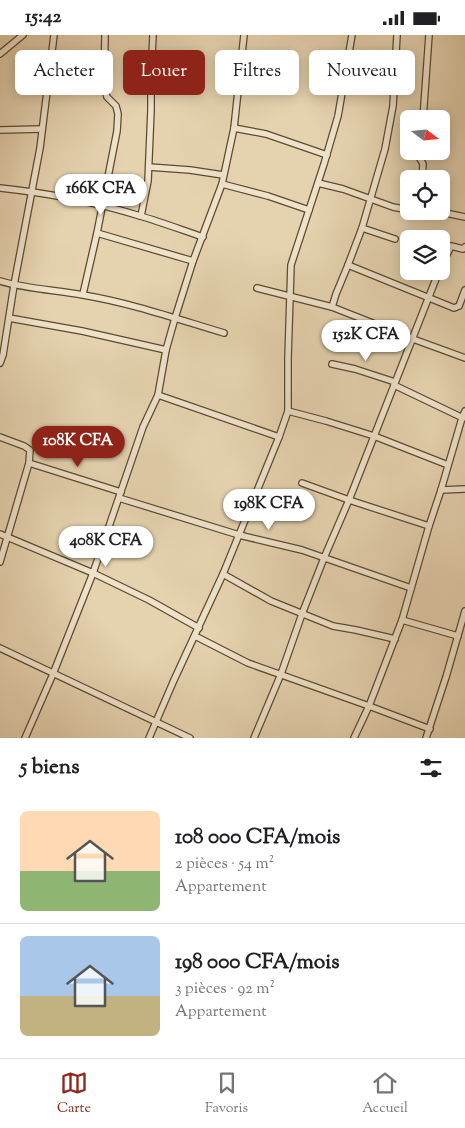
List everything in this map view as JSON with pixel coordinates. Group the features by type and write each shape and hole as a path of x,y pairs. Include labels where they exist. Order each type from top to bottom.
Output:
{"street":[{"path":"0,54 23,35"},
{"path":"0,363 32,192 54,35"},
{"path":"83,295 117,131 118,114 116,107 107,97 104,87 105,35"},
{"path":"141,216 148,181 153,35"},
{"path":"25,738 53,674 93,573 143,427 158,395 166,350 175,318 193,261 222,184 234,128 244,35"},
{"path":"149,738 223,575 288,411 290,265 318,183 338,116 352,35"},
{"path":"332,307 362,228 385,149 393,106 397,35"},
{"path":"424,110 429,35"},
{"path":"234,128 266,134 327,155"},
{"path":"0,130 42,129"},
{"path":"148,167 224,175"},
{"path":"318,183 343,189 400,208"},
{"path":"222,184 268,196 309,210"},
{"path":"0,189 32,192 102,205 202,237"},
{"path":"450,214 465,217"},
{"path":"362,228 395,239"},
{"path":"97,233 193,261"},
{"path":"450,248 451,246 463,249 465,247"},
{"path":"348,265 454,308 460,303 465,290"},
{"path":"254,738 281,674 324,558 349,500 436,280"},
{"path":"0,281 129,304 224,333"},
{"path":"257,288 332,307 465,358"},
{"path":"9,317 166,350"},
{"path":"332,364 355,369 394,383 463,418"},
{"path":"158,395 278,437"},
{"path":"288,411 374,436 448,465"},
{"path":"354,738 369,706 402,620 465,411"},
{"path":"0,437 30,450 29,463 0,561"},
{"path":"29,463 239,535 302,550 412,588"},
{"path":"302,483 430,526"},
{"path":"441,490 465,489"},
{"path":"0,534 149,599 198,628"},
{"path":"223,575 302,615 333,626 395,639"},
{"path":"426,738 465,611"},
{"path":"402,620 458,636"},
{"path":"194,636 248,663 430,729"},
{"path":"0,647 190,738"}]}
